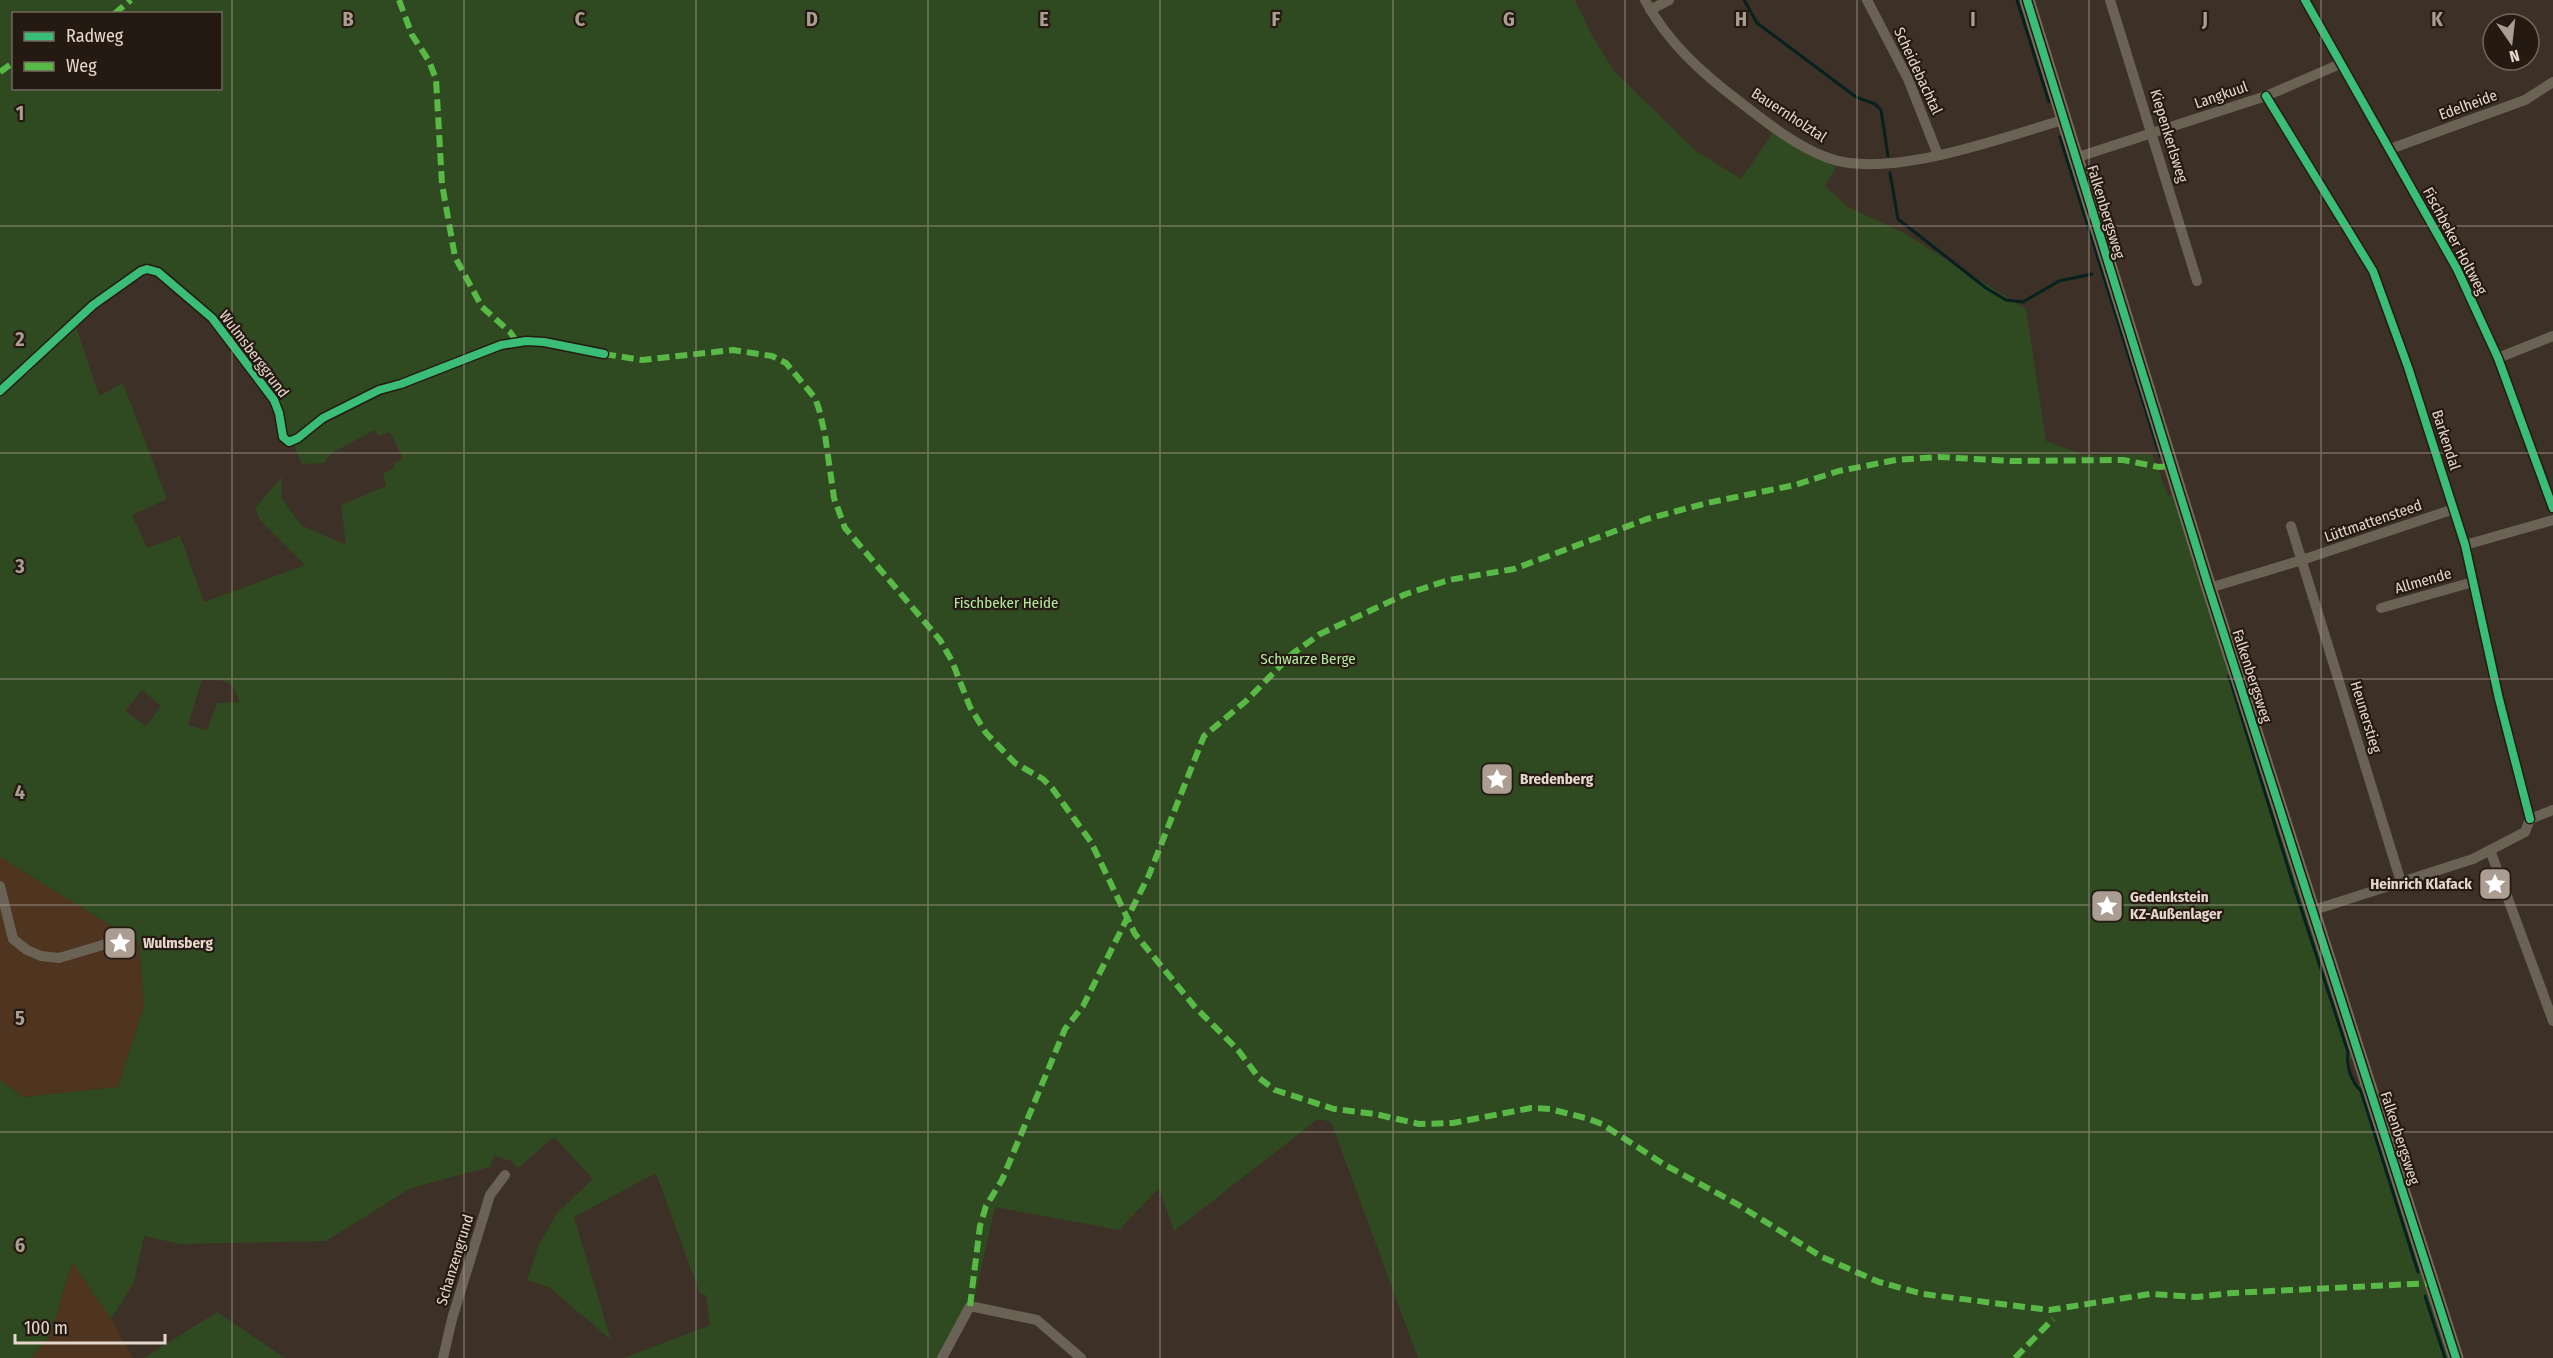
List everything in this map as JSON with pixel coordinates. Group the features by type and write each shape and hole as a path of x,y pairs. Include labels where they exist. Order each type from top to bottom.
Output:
{"street":[{"path":"1648,5 1669,0"},
{"name":"Scheidebachtal","path":"1867,0 1908,79 1938,155"},
{"name":"Falkenbergsweg","path":"2027,0 2209,588 2456,1358"},
{"name":"Kiepenkerlsweg","path":"2110,0 2197,281"},
{"name":"Fischbeker Holtweg","path":"2305,0 2457,269 2498,358 2553,508"},
{"name":"Bauernholztal","path":"1648,5 1681,50 1715,84 1765,121 1818,153 1839,160 1867,164 1891,163 1938,155 2063,120"},
{"name":"Langkuul","path":"2075,158 2266,96 2340,64"},
{"name":"Edelheide","path":"2390,148 2525,100 2553,82"},
{"name":"Barkendal","path":"2266,96 2373,271 2408,367 2465,545 2499,699 2530,819"},
{"name":"Wulmsberggrund","path":"0,391 93,305 147,269 158,272 218,325 274,400 283,437 289,442 298,438 322,418 379,390 401,384 501,345 526,341 544,342 604,354"},
{"path":"2498,358 2553,336"},
{"name":"Lüttmattensteed","path":"2209,588 2302,560 2454,509"},
{"path":"2465,545 2553,520"},
{"path":"2291,526 2302,560"},
{"name":"Heunerstieg","path":"2302,560 2401,882"},
{"name":"Allmende","path":"2381,608 2473,582"},
{"path":"2314,910 2473,859 2524,832 2530,819 2553,810"},
{"path":"2490,850 2553,1021"},
{"path":"0,886 13,939 27,950 41,956 59,958 123,939"},
{"name":"Schanzengrund","path":"443,1358 452,1319 490,1195 505,1175"},
{"path":"942,1358 969,1306 1037,1320 1081,1358"}],"shaded area":[{"path":"0,857 139,943 144,1006 118,1087 23,1097 0,1080"},
{"path":"72,1262 111,1319 133,1358 31,1358 50,1336"}],"green space":[{"name":"Schwarze Berge","path":"0,0 1575,0 1592,35 1614,71 1696,151 1741,179 1773,132 1836,167 1825,186 1848,207 1902,232 2026,309 2046,441 2084,455 2152,454 2168,496 2176,494 2356,1058 2348,1061 2355,1084 2364,1082 2450,1358 1418,1358 1331,1122 1318,1119 1174,1231 1159,1188 1119,1230 995,1207 974,1301 947,1358 624,1358 710,1325 706,1295 700,1294 656,1173 574,1217 611,1340 549,1287 527,1280 538,1246 557,1213 593,1179 554,1137 518,1168 511,1161 494,1156 490,1167 411,1188 326,1241 180,1244 144,1236 134,1282 111,1319 72,1262 50,1336 31,1358 0,1358 0,1080 23,1097 118,1087 144,1006 139,943 0,857","holes":["151,270 218,325 280,418 286,441 292,441 302,464 324,463 332,453 374,430 379,436 390,432 403,458 394,464 394,468 383,473 386,486 341,505 346,545 301,525 281,497 282,477 255,508 260,520 305,565 204,602 180,536 147,548 132,515 167,499 123,383 99,396 74,321","202,680 222,681 230,684 239,702 217,703 207,730 188,725","142,690 161,706 146,726 125,711"]},
{"path":"217,1312 285,1358 144,1358"}],"waterway":[{"path":"1744,0 1757,23 1856,97 1875,104 1881,110 1888,156"},
{"path":"2017,0 2049,102"},
{"path":"2060,137 2160,456"},
{"path":"1890,173 1898,219 1986,288 2006,300 2023,302 2059,281 2092,274"},
{"path":"2229,676 2294,887"},
{"path":"2295,890 2348,1052 2350,1073 2354,1083 2361,1091 2418,1272"},
{"path":"2425,1296 2445,1358"}],"marked path":[{"path":"116,12 131,0"},
{"path":"399,0 412,35 429,61 436,79 442,184 455,257 482,307 510,332 517,342"},
{"path":"0,72 12,63"},
{"path":"604,354 642,360 733,350 772,356 786,363 815,398 819,409 834,498 845,528 940,640 952,661 970,707 986,733 1015,763 1043,779 1052,788 1091,842 1135,934 1195,1007 1238,1050 1259,1078 1275,1090 1334,1109 1375,1114 1419,1124 1453,1123 1531,1108 1550,1109 1589,1119 1602,1124 1665,1165 1737,1204 1822,1257 1879,1282 1923,1294 2049,1310 2150,1294 2197,1297 2232,1293 2433,1283"},
{"path":"970,1306 980,1226 986,1206 1002,1180 1065,1029 1083,1006 1149,875 1204,736 1246,701 1292,654 1320,634 1406,594 1449,580 1514,569 1647,519 1707,503 1795,485 1839,471 1896,460 1939,457 2011,461 2123,460 2159,467 2171,466"},
{"path":"2015,1358 2053,1319"}],"cycle path":[{"path":"2027,0 2209,588 2456,1358"},
{"path":"2305,0 2457,269 2498,358 2553,508"},
{"path":"2266,96 2373,271 2408,367 2465,545 2499,699 2530,819"},
{"path":"0,391 93,305 147,269 158,272 212,318 274,400 283,437 289,442 298,438 323,418 379,390 401,384 501,345 526,341 544,342 604,354"}],"place":[{"name":"Bredenberg","path":"1497,779"},
{"name":"Heinrich Klafack","path":"2495,884"},
{"name":"Gedenkstein KZ-Außenlager","path":"2107,906"},
{"name":"Wulmsberg","path":"120,943"}],"park label":[{"name":"Fischbeker Heide","path":"1006,603"}]}
